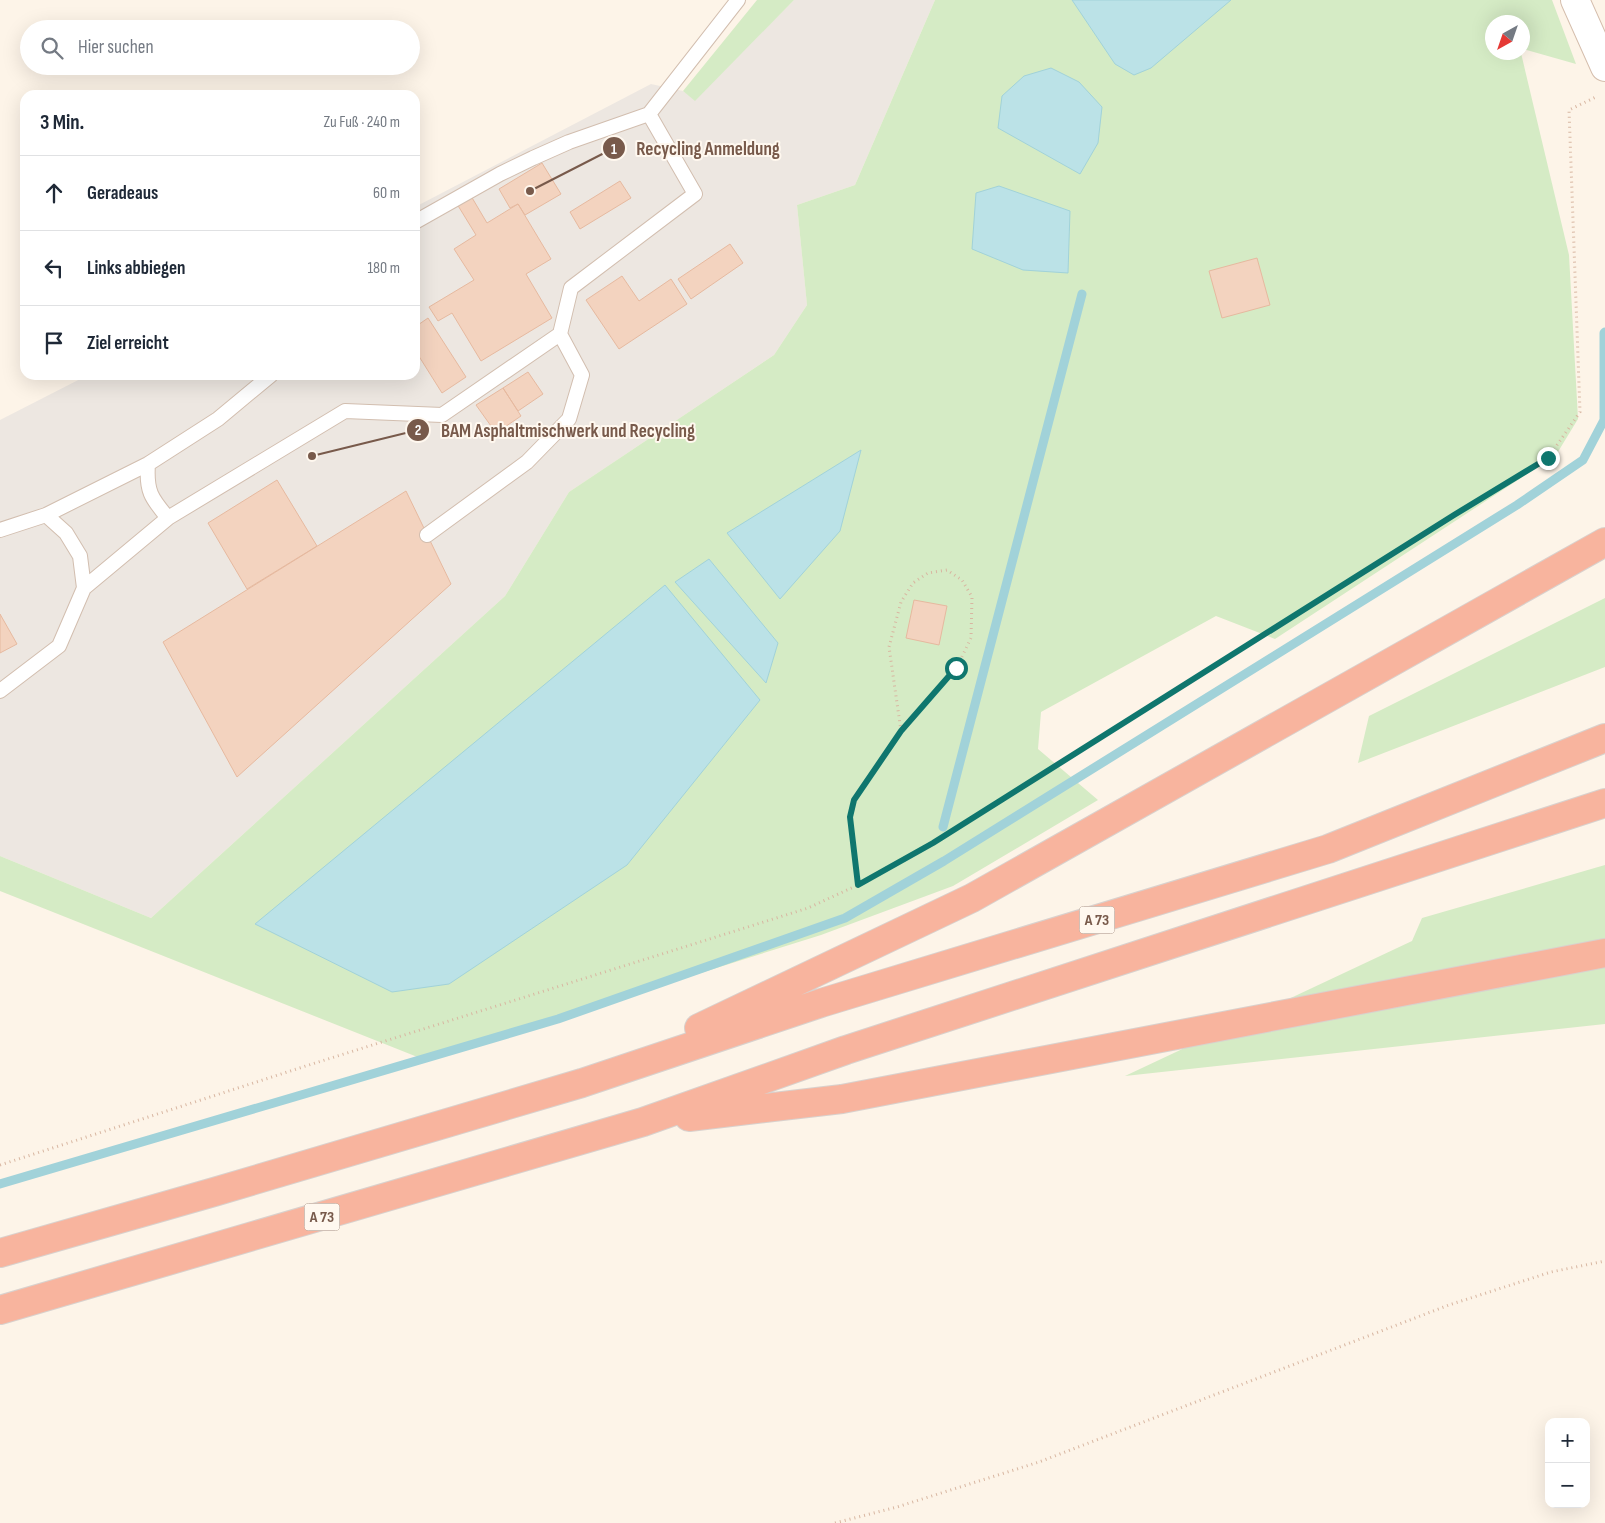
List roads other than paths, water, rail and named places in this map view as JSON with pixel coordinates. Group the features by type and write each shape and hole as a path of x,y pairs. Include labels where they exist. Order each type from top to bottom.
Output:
{"highway":[{"path":"582,1083 972,898 1605,542"},
{"name":"A 73","path":"0,1253 582,1083 821,1003 1328,849 1605,738"},
{"name":"A 73","path":"0,1310 642,1122 846,1050 1605,803"},
{"path":"642,1122 842,1099 1605,953"}],"street":[{"path":"1575,0 1605,67"}],"lane":[{"path":"420,219 500,174 534,158 569,142 649,114 738,0"},
{"path":"427,535 527,462 570,419 582,375 560,334 571,288 695,194 649,114"},
{"path":"0,691 59,646 84,588 168,518 344,411 442,415 560,334"},
{"path":"0,530 46,515 148,464 218,419 265,380"},
{"path":"148,464 147,483 153,501 168,518"},
{"path":"46,515 66,532 80,556 84,588"}],"water":[{"path":"1072,0 1231,0 1151,68 1134,75 1115,64"},
{"path":"1051,68 1079,82 1102,107 1098,143 1080,174 998,128 1002,96 1024,76"},
{"path":"999,186 1070,211 1068,273 1023,270 972,249 976,193"},
{"path":"861,450 840,531 780,599 727,533"},
{"path":"709,559 778,643 766,683 675,582"},
{"path":"665,585 760,700 627,865 449,984 392,992 255,924"}],"waterway":[{"path":"943,827 1082,294"},
{"path":"0,1184 558,1019 845,918 944,861 1517,505 1583,460 1604,420 1605,332"}],"place":[{"name":"Recycling Anmeldung","path":"530,191"},
{"name":"BAM Asphaltmischwerk und Recycling","path":"312,456"}]}
